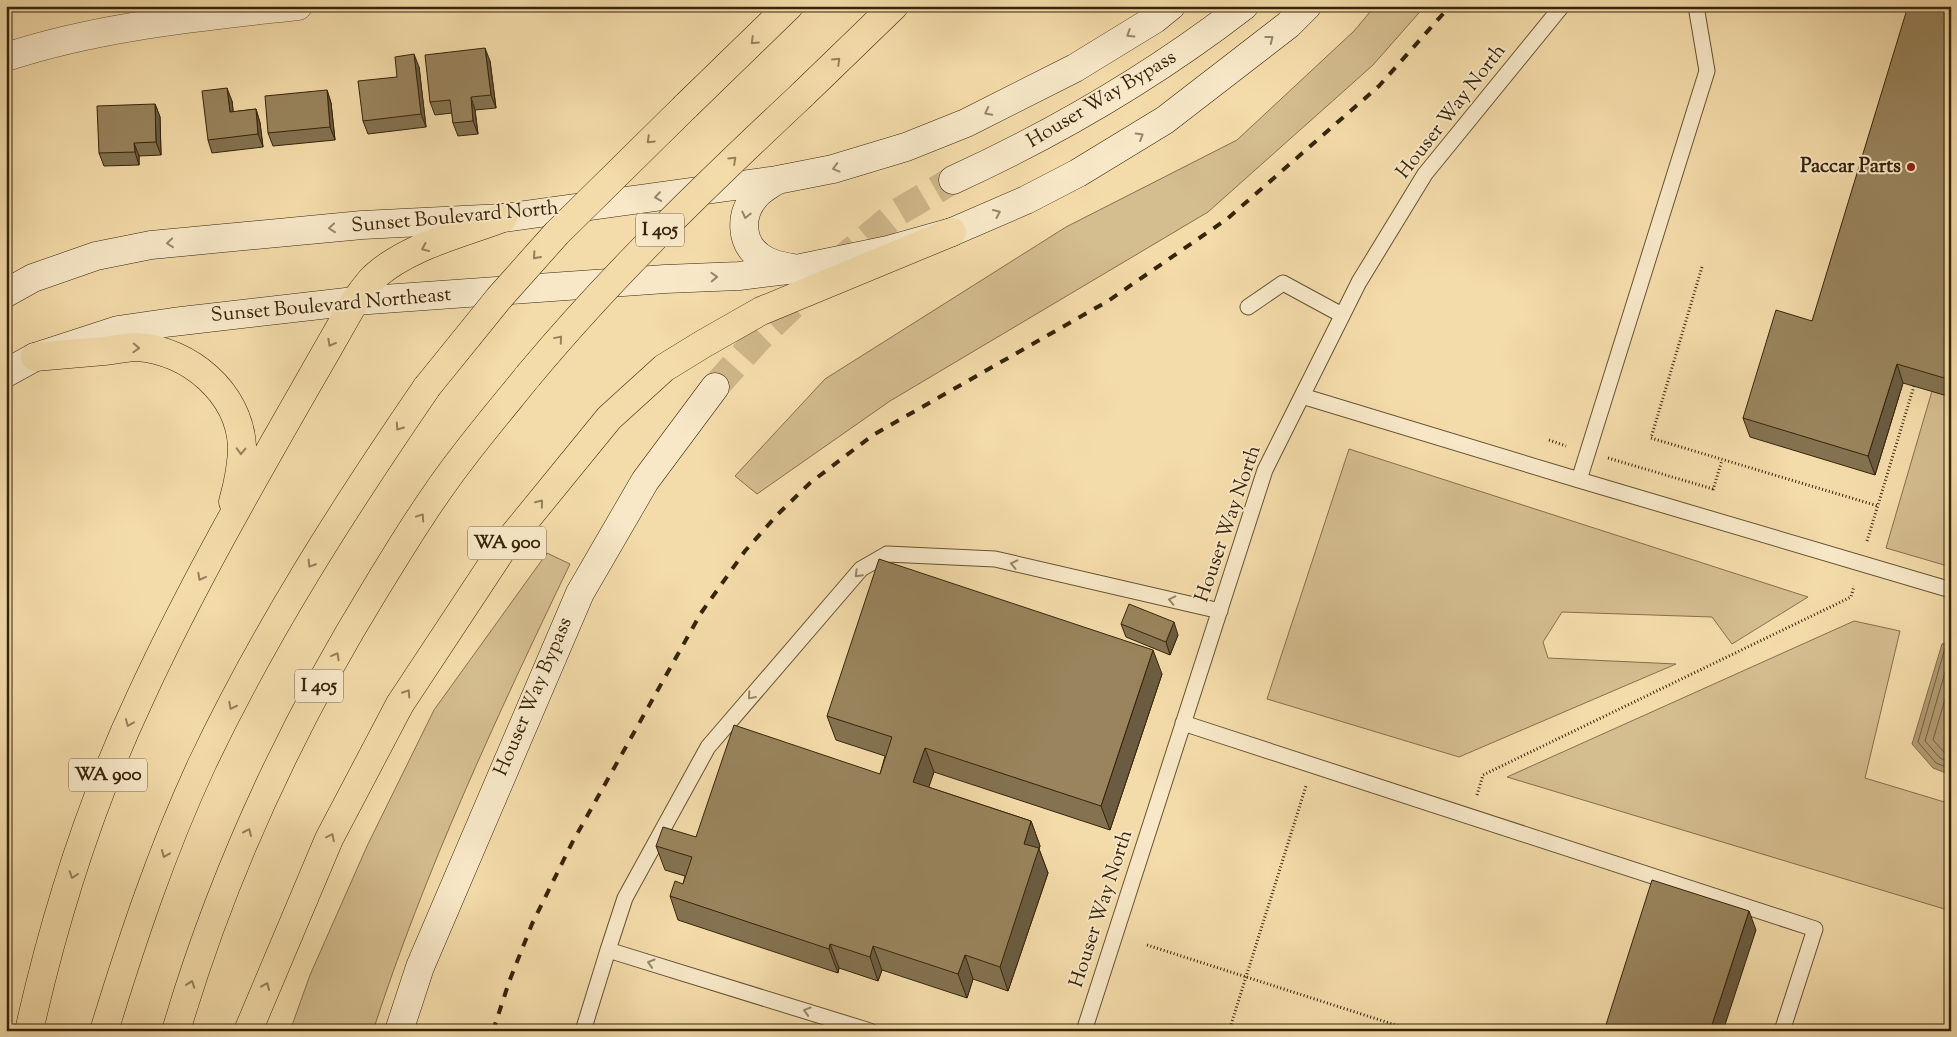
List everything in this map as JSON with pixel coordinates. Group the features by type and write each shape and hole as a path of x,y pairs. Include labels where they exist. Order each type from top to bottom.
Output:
{"highway":[{"path":"104,1031 130,944 202,765 287,602 370,470 427,387 499,298 558,233 789,6"},
{"name":"I 405","path":"176,1031 207,937 246,837 309,704 354,623 398,551 465,454 576,318 622,268 680,210 894,6"},
{"name":"WA 900","path":"29,1031 66,895 138,700 162,650 224,534 355,301 374,278 393,263 426,247 503,218"},
{"name":"WA 900","path":"248,1031 329,839 400,704 503,548 609,418 664,368 761,312 952,232"},
{"path":"35,357 137,347 166,353 184,360 210,378 225,398 236,419 242,445 240,478 224,534"}],"main road":[{"path":"6,56 34,48 167,21 298,6"},
{"name":"Sunset Boulevard North","path":"6,293 33,278 96,256 151,245 362,226 503,218 777,180 832,169 906,148 966,123 1075,68 1155,18 1170,6"},
{"name":"Houser Way Bypass","path":"953,180 1017,151 1079,118 1198,42 1244,6"},
{"name":"WA 900","path":"952,232 1026,200 1078,173 1165,120 1288,25 1306,6"},
{"path":"777,180 756,195 748,206 744,219 744,232 749,245 759,256 775,264 796,269 888,250 952,232"},
{"name":"Sunset Boulevard Northeast","path":"6,373 35,357 118,330 355,301 665,279 739,276 796,269"},
{"name":"Houser Way Bypass","path":"399,1031 420,967 580,593 645,481 715,388"}],"lane":[{"name":"Houser Way North","path":"1084,1031 1265,470 1359,282 1424,174 1562,6"},
{"path":"1579,480 1707,71 1696,6"},
{"path":"1248,307 1283,284 1342,315"},
{"path":"1302,396 1951,590"},
{"path":"583,1031 626,898 708,747 861,569 887,554 996,560 1220,611"},
{"path":"1184,723 1814,929 1782,1031"},
{"path":"608,950 870,1031"}],"path":[{"path":"1702,267 1651,438 1878,506"},
{"path":"1470,817 1483,775 1851,598 1914,386"},
{"path":"1549,440 1713,490"},
{"path":"1705,517 1722,460"},
{"path":"1229,1031 1313,765"},
{"path":"1147,946 1414,1031"}],"shaded area":[{"path":"1375,6 1425,6 1373,65 1208,212 890,401 757,494 735,476 825,379 1066,227 1237,140 1354,31"},
{"path":"1932,391 1951,397 1951,567 1886,548"},
{"path":"1349,449 1808,597 1732,644 1712,617 1562,612 1543,642 1548,658 1676,664 1459,757 1267,699"},
{"path":"547,553 570,564 489,736 439,853 415,911 373,1031 290,1031 310,975 368,844 434,710"},
{"path":"1854,621 1900,631 1865,778 1951,804 1951,911 1507,777"}],"water":[{"path":"1951,640 1951,775 1933,768 1912,744 1942,644"}],"building":[{"name":"Paccar Parts","path":"1908,6 1951,6 1951,380 1897,364 1868,456 1743,418 1776,310 1812,321"},
{"path":"485,48 491,95 471,97 473,121 453,123 450,100 430,102 425,55"},
{"path":"414,54 421,114 363,121 358,81 397,77 395,57"},
{"path":"227,88 230,112 256,109 258,134 208,140 202,91"},
{"path":"327,90 330,127 268,133 265,96"},
{"path":"155,104 156,142 134,143 135,152 99,153 97,106"},
{"path":"879,559 1153,650 1101,806 925,748 913,782 1031,821 1024,844 1039,848 1000,967 965,955 958,974 873,946 870,957 830,944 829,949 670,896 675,881 683,884 692,857 656,846 663,827 696,837 734,725 880,774 892,737 827,716"},
{"path":"1129,604 1174,622 1166,642 1121,624"},
{"path":"1652,880 1749,911 1710,1031 1604,1031"}],"tunnel":[{"path":"835,265 898,212 953,180"},
{"path":"715,387 757,340 805,293"}],"railway":[{"path":"493,1031 509,982 532,924 572,843 701,613 745,551 778,514 810,483 873,435 1108,301 1227,219 1379,86 1450,6"}],"place":[{"name":"Paccar Parts","path":"1911,167"}]}
